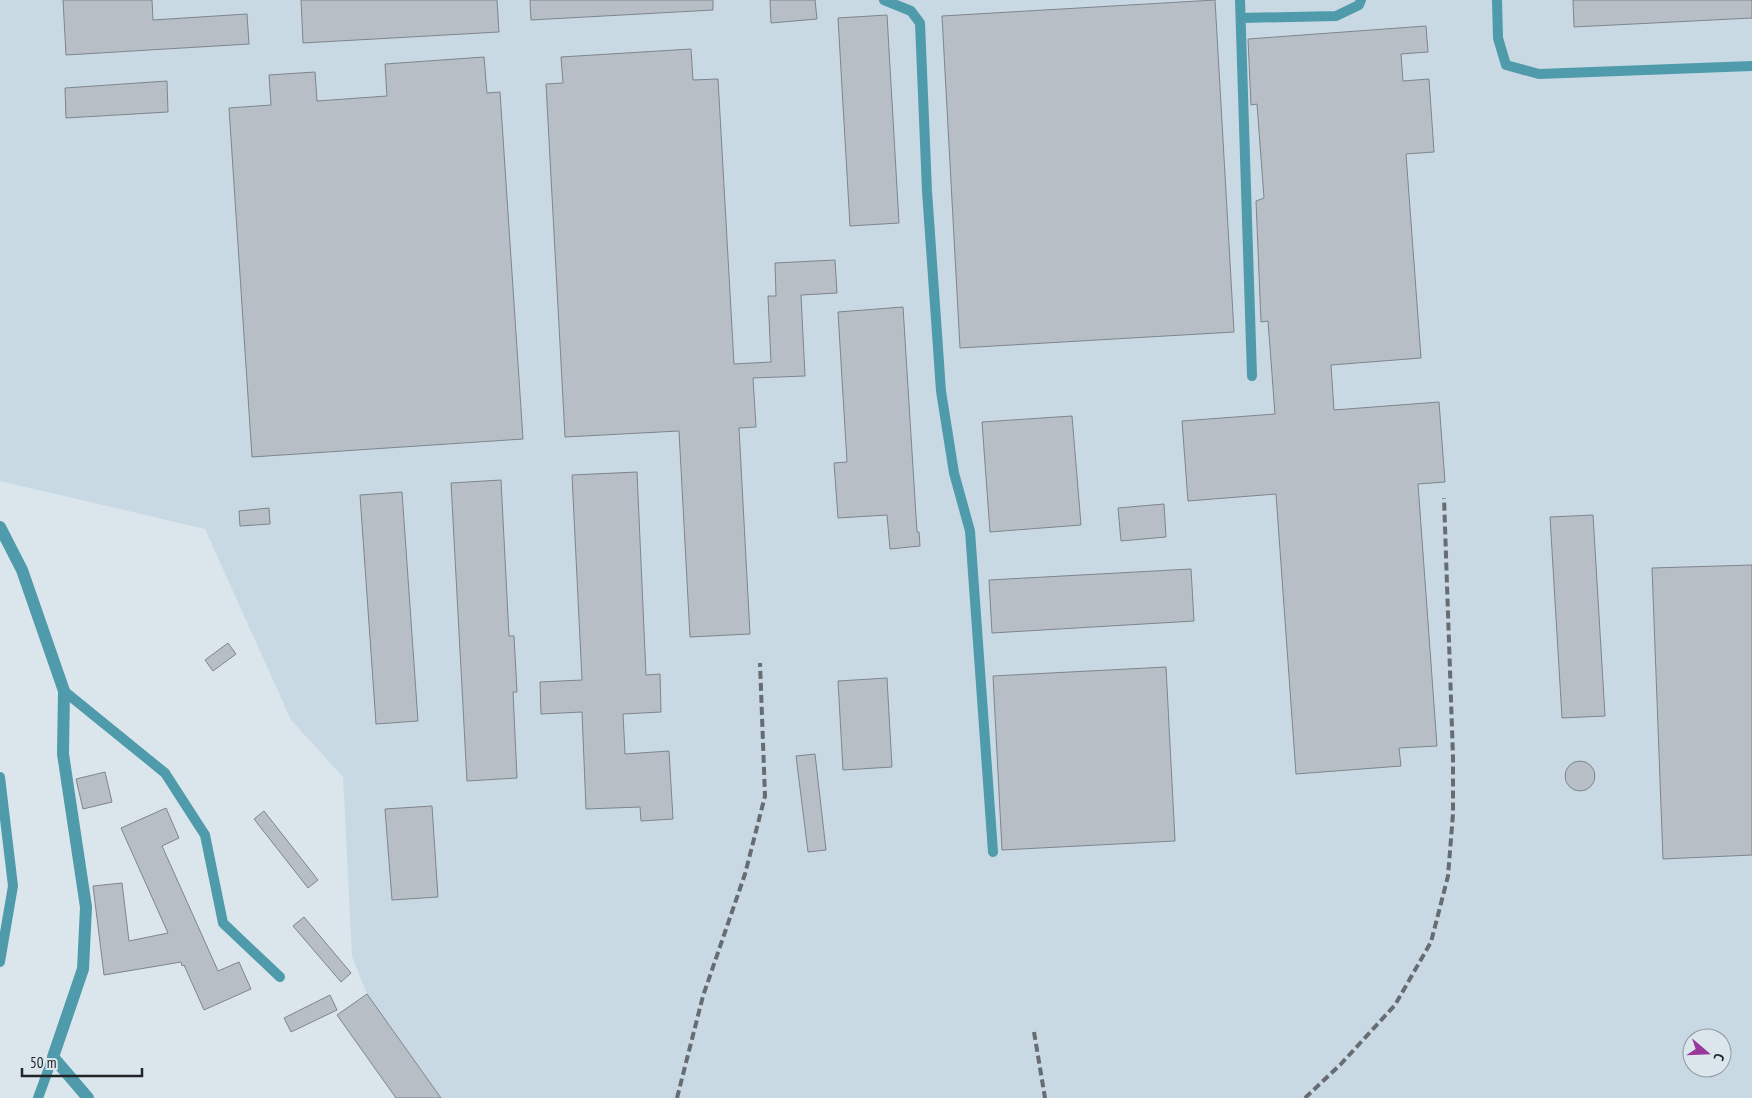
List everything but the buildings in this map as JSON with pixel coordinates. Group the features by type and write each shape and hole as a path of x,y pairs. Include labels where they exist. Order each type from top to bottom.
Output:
{"street":[{"path":"0,527 22,570 64,691 63,754 86,907 84,969 53,1057 88,1098"}],"lane":[{"path":"884,0 911,11 920,23 927,191 941,391 954,473 970,531 993,852"},
{"path":"1240,0 1252,376"},
{"path":"1241,18 1336,16 1359,5 1360,0"},
{"path":"1497,0 1498,38 1506,65 1539,74 1752,66"},
{"path":"64,691 165,773 205,835 223,923 280,977"},
{"path":"0,778 13,886 0,962"},
{"path":"38,1098 53,1057"}],"shaded area":[{"path":"0,0 1752,0 1752,1098 441,1098 367,994 352,956 343,777 291,720 205,529 0,481"}],"railway":[{"path":"1305,1098 1340,1065 1395,1005 1431,942 1448,876 1453,814 1453,757 1444,498"},
{"path":"677,1098 703,996 745,874 765,796 760,663"},
{"path":"1034,1032 1045,1098"}]}
